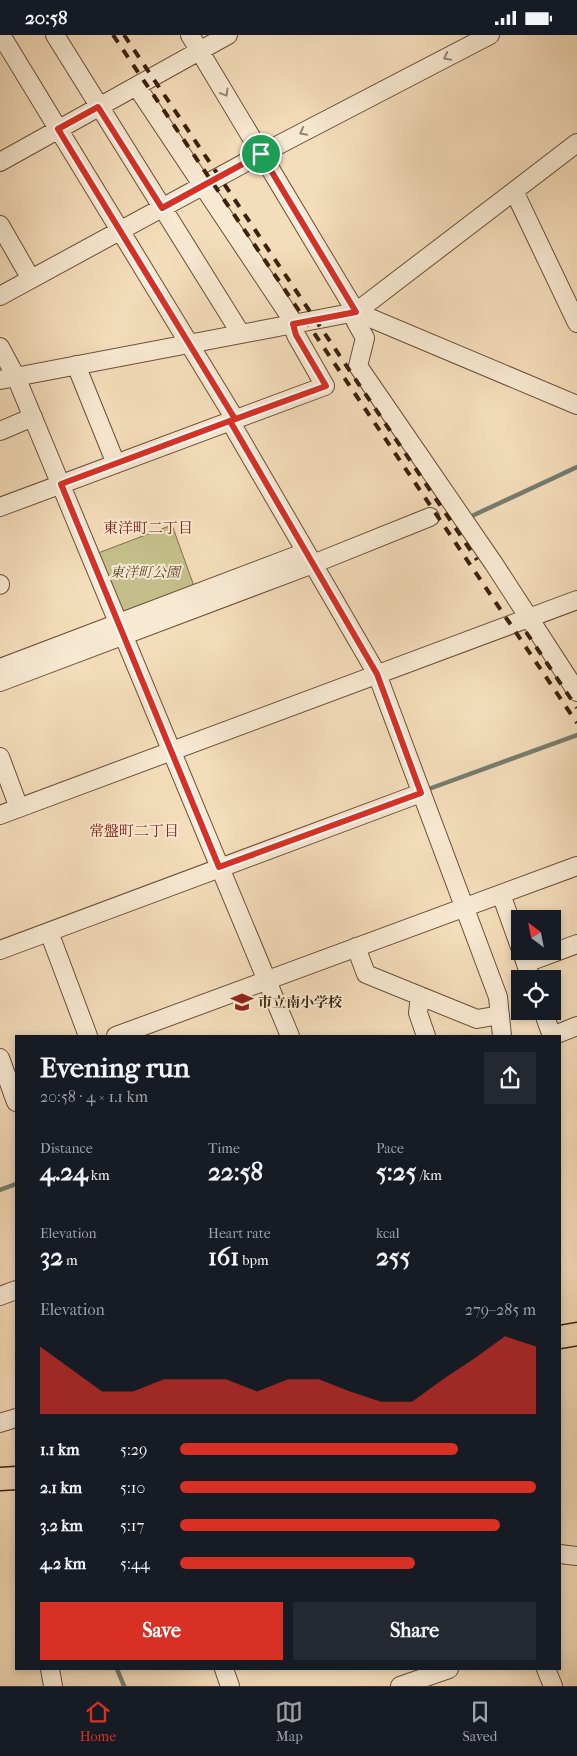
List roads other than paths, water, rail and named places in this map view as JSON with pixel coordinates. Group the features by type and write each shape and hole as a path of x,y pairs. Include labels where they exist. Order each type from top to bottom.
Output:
{"main road":[{"path":"561,1337 577,1334"}],"street":[{"path":"1,35 189,344 377,674 498,997 502,1035"},
{"path":"55,35 98,107 242,334"},
{"path":"190,35 356,312 356,322 365,338 358,366 530,618 577,692"},
{"path":"0,162 228,35"},
{"path":"0,296 261,154 490,35"},
{"path":"0,507 326,386 296,335 289,315 137,87"},
{"path":"8,378 356,312 577,143"},
{"path":"514,191 577,323"},
{"path":"0,225 31,279"},
{"path":"356,312 575,399"},
{"path":"0,347 8,378 33,417 290,1035"},
{"path":"76,365 116,464"},
{"path":"0,431 33,417"},
{"path":"0,668 121,629 310,558 430,517"},
{"path":"0,815 577,600"},
{"path":"0,682 121,629"},
{"path":"0,757 19,808"},
{"path":"0,950 421,793"},
{"path":"119,1035 577,866"},
{"path":"501,894 511,922"},
{"path":"49,932 88,1035"},
{"path":"561,949 577,944"},
{"path":"356,947 366,974 477,1019 500,1015"},
{"path":"420,996 418,1013 426,1035"},
{"path":"546,1020 552,1035"},
{"path":"554,1035 577,1026"},
{"path":"0,1058 15,1099"},
{"path":"0,1296 15,1289"},
{"path":"0,1423 15,1418"},
{"path":"561,1554 577,1556"},
{"path":"50,1670 53,1686"},
{"path":"224,1670 230,1686"},
{"path":"400,1686 446,1670"},
{"path":"546,1670 552,1686"}],"waterway":[{"path":"474,515 577,467"},
{"path":"426,790 577,735"},
{"path":"0,1190 15,1184"},
{"path":"117,1670 124,1686"}],"railway":[{"path":"113,35 577,723"},
{"path":"124,35 477,560"},
{"path":"526,632 577,708"}],"place":[{"name":"市立南小学校","path":"242,1002"}],"district":[{"name":"東洋町二丁目","path":"148,528"},
{"name":"常盤町二丁目","path":"134,831"}],"park label":[{"name":"東洋町公園","path":"145,572"}]}
